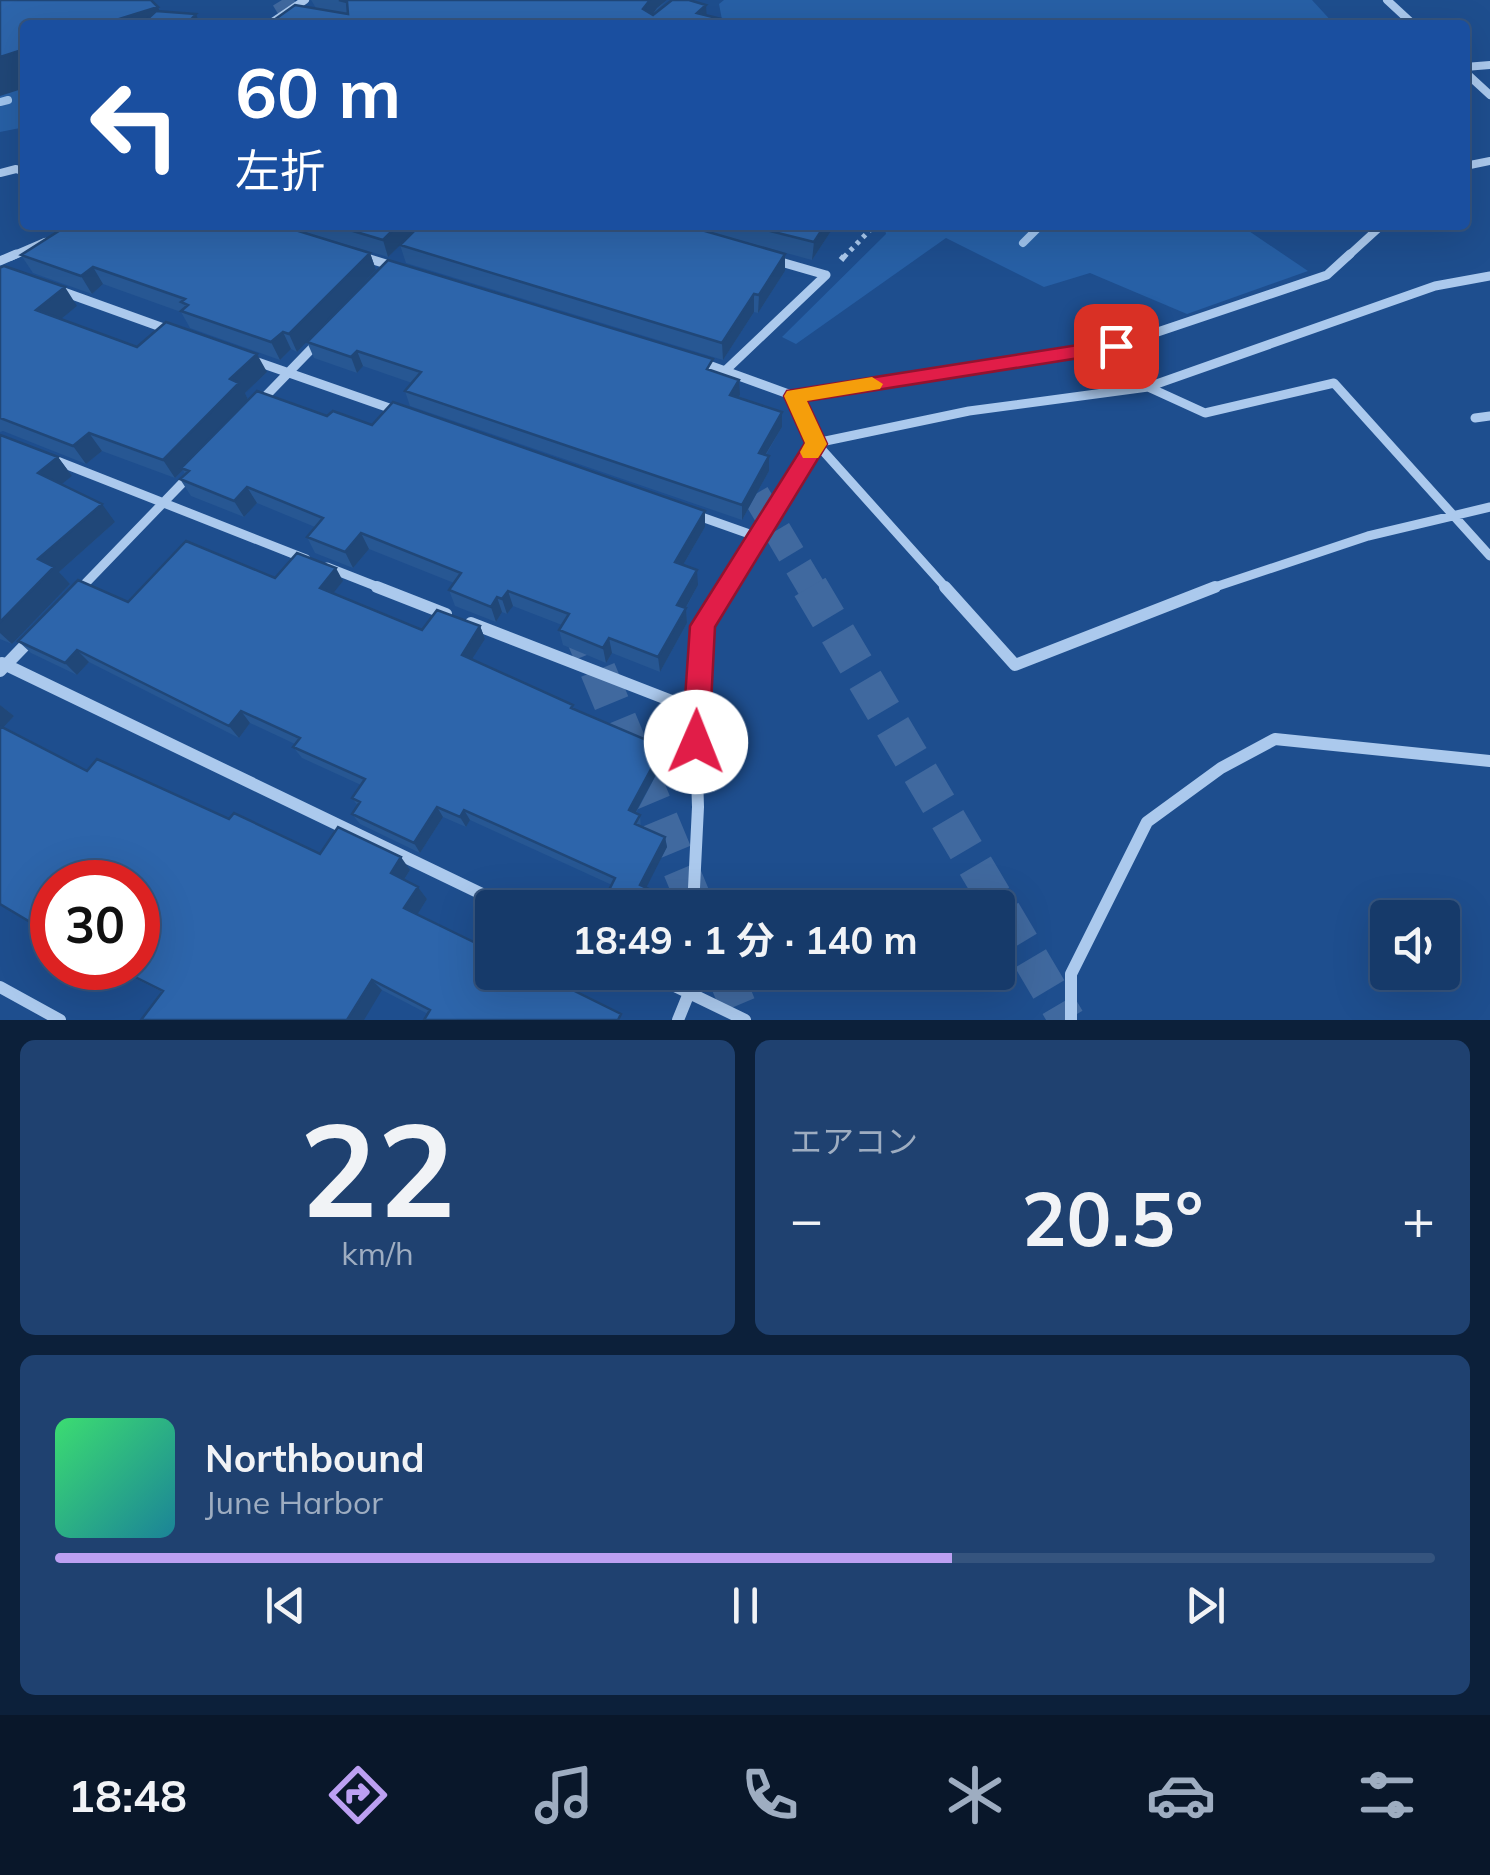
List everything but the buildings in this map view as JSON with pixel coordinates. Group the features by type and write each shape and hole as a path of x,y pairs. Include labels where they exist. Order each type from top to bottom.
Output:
{"street":[{"path":"275,20 305,0"},
{"path":"1388,0 1401,0"},
{"path":"1388,0 1409,20"},
{"path":"288,11 303,14"},
{"path":"1470,74 1490,95"},
{"path":"689,359 794,396 1116,346 1327,275 1376,230"},
{"path":"0,260 53,239"},
{"path":"340,250 410,272"},
{"path":"379,279 405,252"},
{"path":"756,255 826,275"},
{"path":"726,370 826,275"},
{"path":"694,890 698,806 695,710 702,626 816,444 969,411 1148,387 1434,286 1490,276"},
{"path":"54,289 180,334"},
{"path":"250,412 327,332"},
{"path":"234,353 419,418"},
{"path":"1148,387 1205,413 1334,383 1490,556"},
{"path":"794,396 816,444 1015,665 1263,568 1452,514 1490,507"},
{"path":"1476,418 1490,416"},
{"path":"36,453 695,710"},
{"path":"72,598 201,464"},
{"path":"682,510 758,537"},
{"path":"45,624 2,666 475,891"},
{"path":"1070,1020 1070,974 1146,822 1221,768 1275,739 1490,761"},
{"path":"0,987 60,1020"},
{"path":"683,990 746,1020"},
{"path":"678,1020 689,990"}],"path":[{"path":"826,275 870,230"}],"shaded area":[{"path":"724,0 1312,0 1330,20 722,20 719,4"},
{"path":"20,88 20,128 0,132 0,94"},
{"path":"885,230 1247,230 1308,271 1187,314 1090,273 1044,287 946,238 796,344 782,337 886,234"}],"waterway":[{"path":"0,102 8,100"},
{"path":"1023,243 1036,230"}],"tunnel":[{"path":"282,0 294,20"},
{"path":"734,458 812,589"},
{"path":"810,587 1067,1020"},
{"path":"577,620 690,890"},
{"path":"732,990 744,1020"}],"slow traffic":[{"path":"811,452 816,444 794,396 872,384"}],"route":[{"path":"696,742 702,626 816,444 794,396 1116,346"}]}
